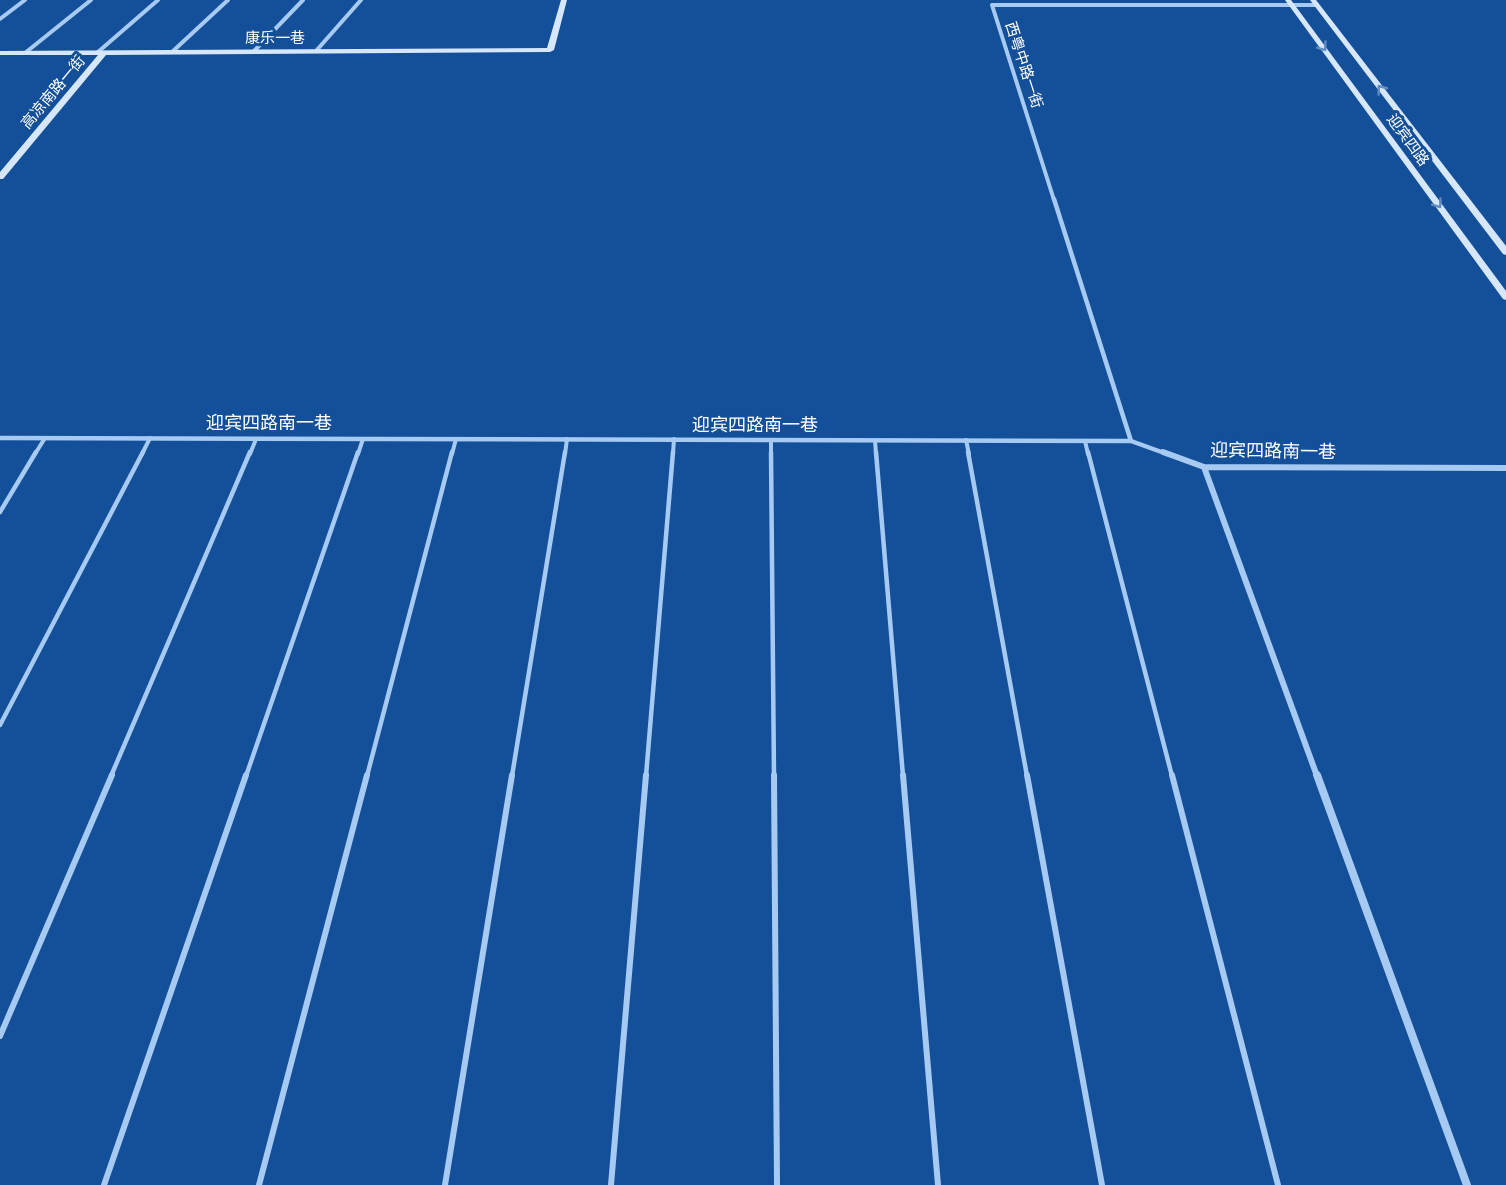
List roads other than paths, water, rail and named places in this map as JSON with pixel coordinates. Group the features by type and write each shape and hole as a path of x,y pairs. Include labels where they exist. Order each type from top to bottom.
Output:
{"main road":[{"name":"康乐一巷","path":"0,53 550,50 564,0"},
{"name":"迎宾四路","path":"1290,3 1506,297"},
{"name":"迎宾四路","path":"1315,3 1506,252"},
{"name":"高凉南路一街","path":"0,177 101,52"}],"street":[{"path":"0,19 25,0"},
{"path":"26,53 91,0"},
{"path":"101,52 158,0"},
{"path":"172,52 228,0"},
{"path":"254,51 303,0"},
{"path":"316,51 361,0"},
{"name":"西粤中路一街","path":"1131,441 992,5 1315,3"},
{"name":"迎宾四路南一巷","path":"0,438 1131,441 1204,467 1506,468"},
{"path":"1204,467 1467,1185"}],"lane":[{"path":"0,512 45,438"},
{"path":"0,725 150,438"},
{"path":"0,1036 256,439"},
{"path":"104,1185 363,439"},
{"path":"259,1185 456,439"},
{"path":"445,1185 567,439"},
{"path":"611,1185 674,439"},
{"path":"771,440 777,1185"},
{"path":"875,440 938,1185"},
{"path":"966,440 1102,1185"},
{"path":"1084,441 1278,1185"}]}
